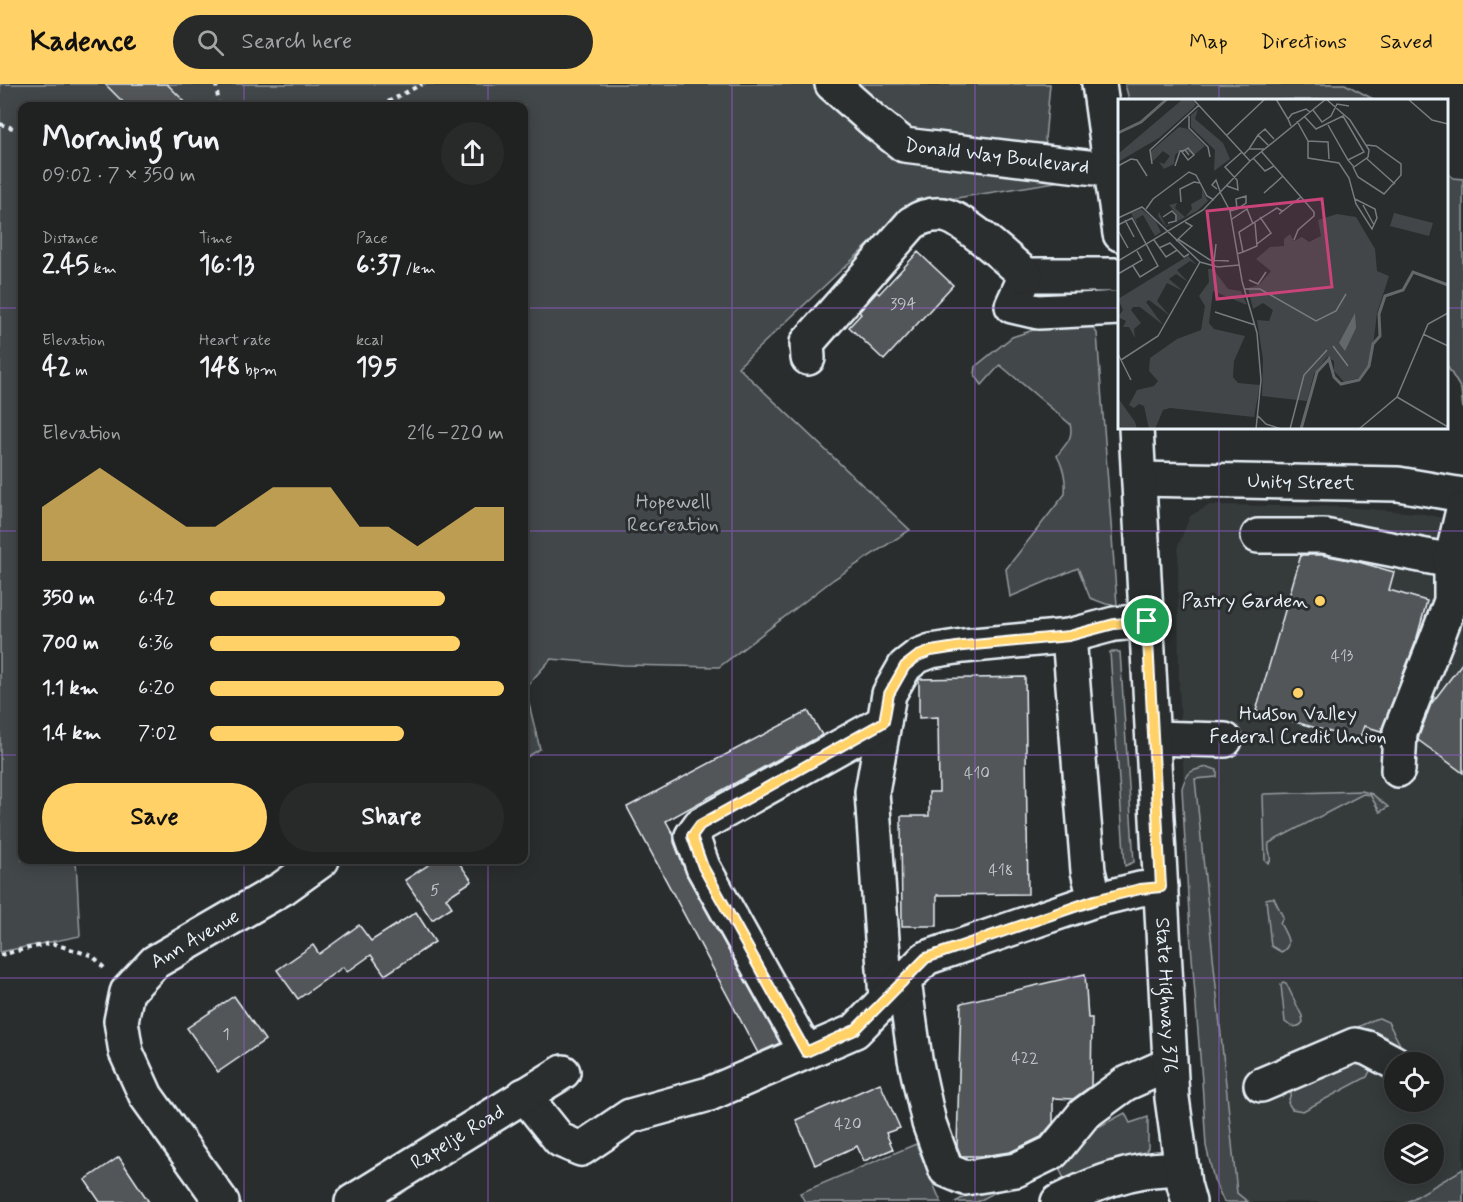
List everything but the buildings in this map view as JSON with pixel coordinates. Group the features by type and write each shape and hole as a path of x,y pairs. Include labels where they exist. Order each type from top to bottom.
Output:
{"street":[{"name":"Donald Way Boulevard","path":"832,84 904,145 1112,170"},
{"path":"1099,84 1118,225"},
{"path":"808,358 807,343 912,223 921,217 944,215 963,224 1026,275 1118,275"},
{"path":"1026,275 1012,306 1038,312 1118,309"},
{"name":"State Highway 376","path":"1136,429 1172,1098 1189,1189"},
{"name":"Unity Street","path":"1139,479 1398,484 1463,495"},
{"path":"1398,770 1400,732 1450,601 1463,510"},
{"path":"1258,536 1324,536 1457,564"},
{"path":"1147,621 1114,624 1069,636 963,646 931,651 918,656 905,666 889,694 872,792 895,990 915,1059 929,1123 945,1170 965,1178 1016,1170 1053,1152 1084,1114 1125,1084 1170,1064"},
{"path":"1069,636 1088,871 1095,900"},
{"path":"806,1052 703,867 692,836 700,825 884,722"},
{"path":"1153,738 1225,740"},
{"name":"Ann Avenue","path":"127,992 154,962 282,888 316,864"},
{"path":"524,1095 560,1140 581,1149 630,1116 709,1094 855,1030 926,958 1095,900 1140,889 1161,887"},
{"path":"127,992 121,1021 126,1052 146,1096 222,1202"},
{"path":"1261,1085 1356,1045 1367,1047 1384,1057"},
{"name":"Rapelje Road","path":"352,1202 563,1072"},
{"path":"1058,1202 1091,1194 1125,1175 1144,1171 1189,1189"}],"path":[{"path":"216,84 218,102"},
{"path":"388,102 422,84"},
{"path":"0,124 18,130"},
{"path":"0,955 51,943 93,956 127,992"}],"shaded area":[{"path":"1210,505 1342,507 1418,513 1463,522 1463,1202 1231,1202 1186,822 1179,686 1178,546 1190,516"}],"green space":[{"name":"Hopewell Recreation","path":"0,84 1050,84 1045,139 1056,182 944,200 916,200 738,367 910,530 834,579 719,667 623,665 551,659 528,685 528,102 18,102 18,864 76,864 80,936 0,952"},
{"path":"1125,84 1345,84 1373,99 1129,99"},
{"path":"1448,173 1453,178 1463,179 1463,410 1461,389 1448,368"},
{"path":"1061,321 1088,322 1097,333 1117,605 1090,598 1078,568 1010,597 1006,569 1065,494 1064,474 1057,456 1068,441 1071,429 1070,424 1000,365 982,385 975,375 976,366 1012,337"},
{"path":"1110,652 1120,652 1134,862 1125,866"},
{"name":"Hopewell Recreation","path":"528,700 540,749 528,756"},
{"path":"1208,767 1217,770 1217,777 1195,779 1237,1193 1248,1202 1224,1202 1214,1180 1206,1146 1182,788 1190,772"},
{"path":"1362,791 1372,794 1388,807 1380,812 1370,795 1363,794 1269,843 1270,861 1268,863 1265,860 1264,794"},
{"path":"1274,898 1283,917 1280,923 1288,939 1287,946 1281,952 1271,946 1266,899"},
{"path":"1283,982 1286,983 1302,1016 1303,1022 1299,1026 1292,1026 1285,1022 1281,985"},
{"path":"1379,1018 1388,1022 1403,1050 1293,1057 1375,1019"},
{"path":"1354,1055 1371,1064 1367,1077 1303,1111 1292,1109 1288,1103 1296,1085"},
{"path":"1125,1113 1130,1123 1148,1117 1148,1148 1143,1156 1109,1162 1068,1186 1055,1161 977,1202 955,1202"},
{"path":"916,1144 941,1202 805,1202 800,1193"},
{"path":"1463,1169 1463,1202 1407,1202 1438,1184 1444,1184 1444,1180"}],"place":[{"name":"Pastry Garden","path":"1320,601"},
{"name":"Hudson Valley Federal Credit Union","path":"1298,693"}],"route":[{"path":"1147,621 1161,887 1140,889 1095,900 926,958 855,1030 806,1052 703,867 692,836 700,825 884,722 889,694 905,666 918,656 931,651 963,646 1069,636 1114,624 1147,621"}]}
